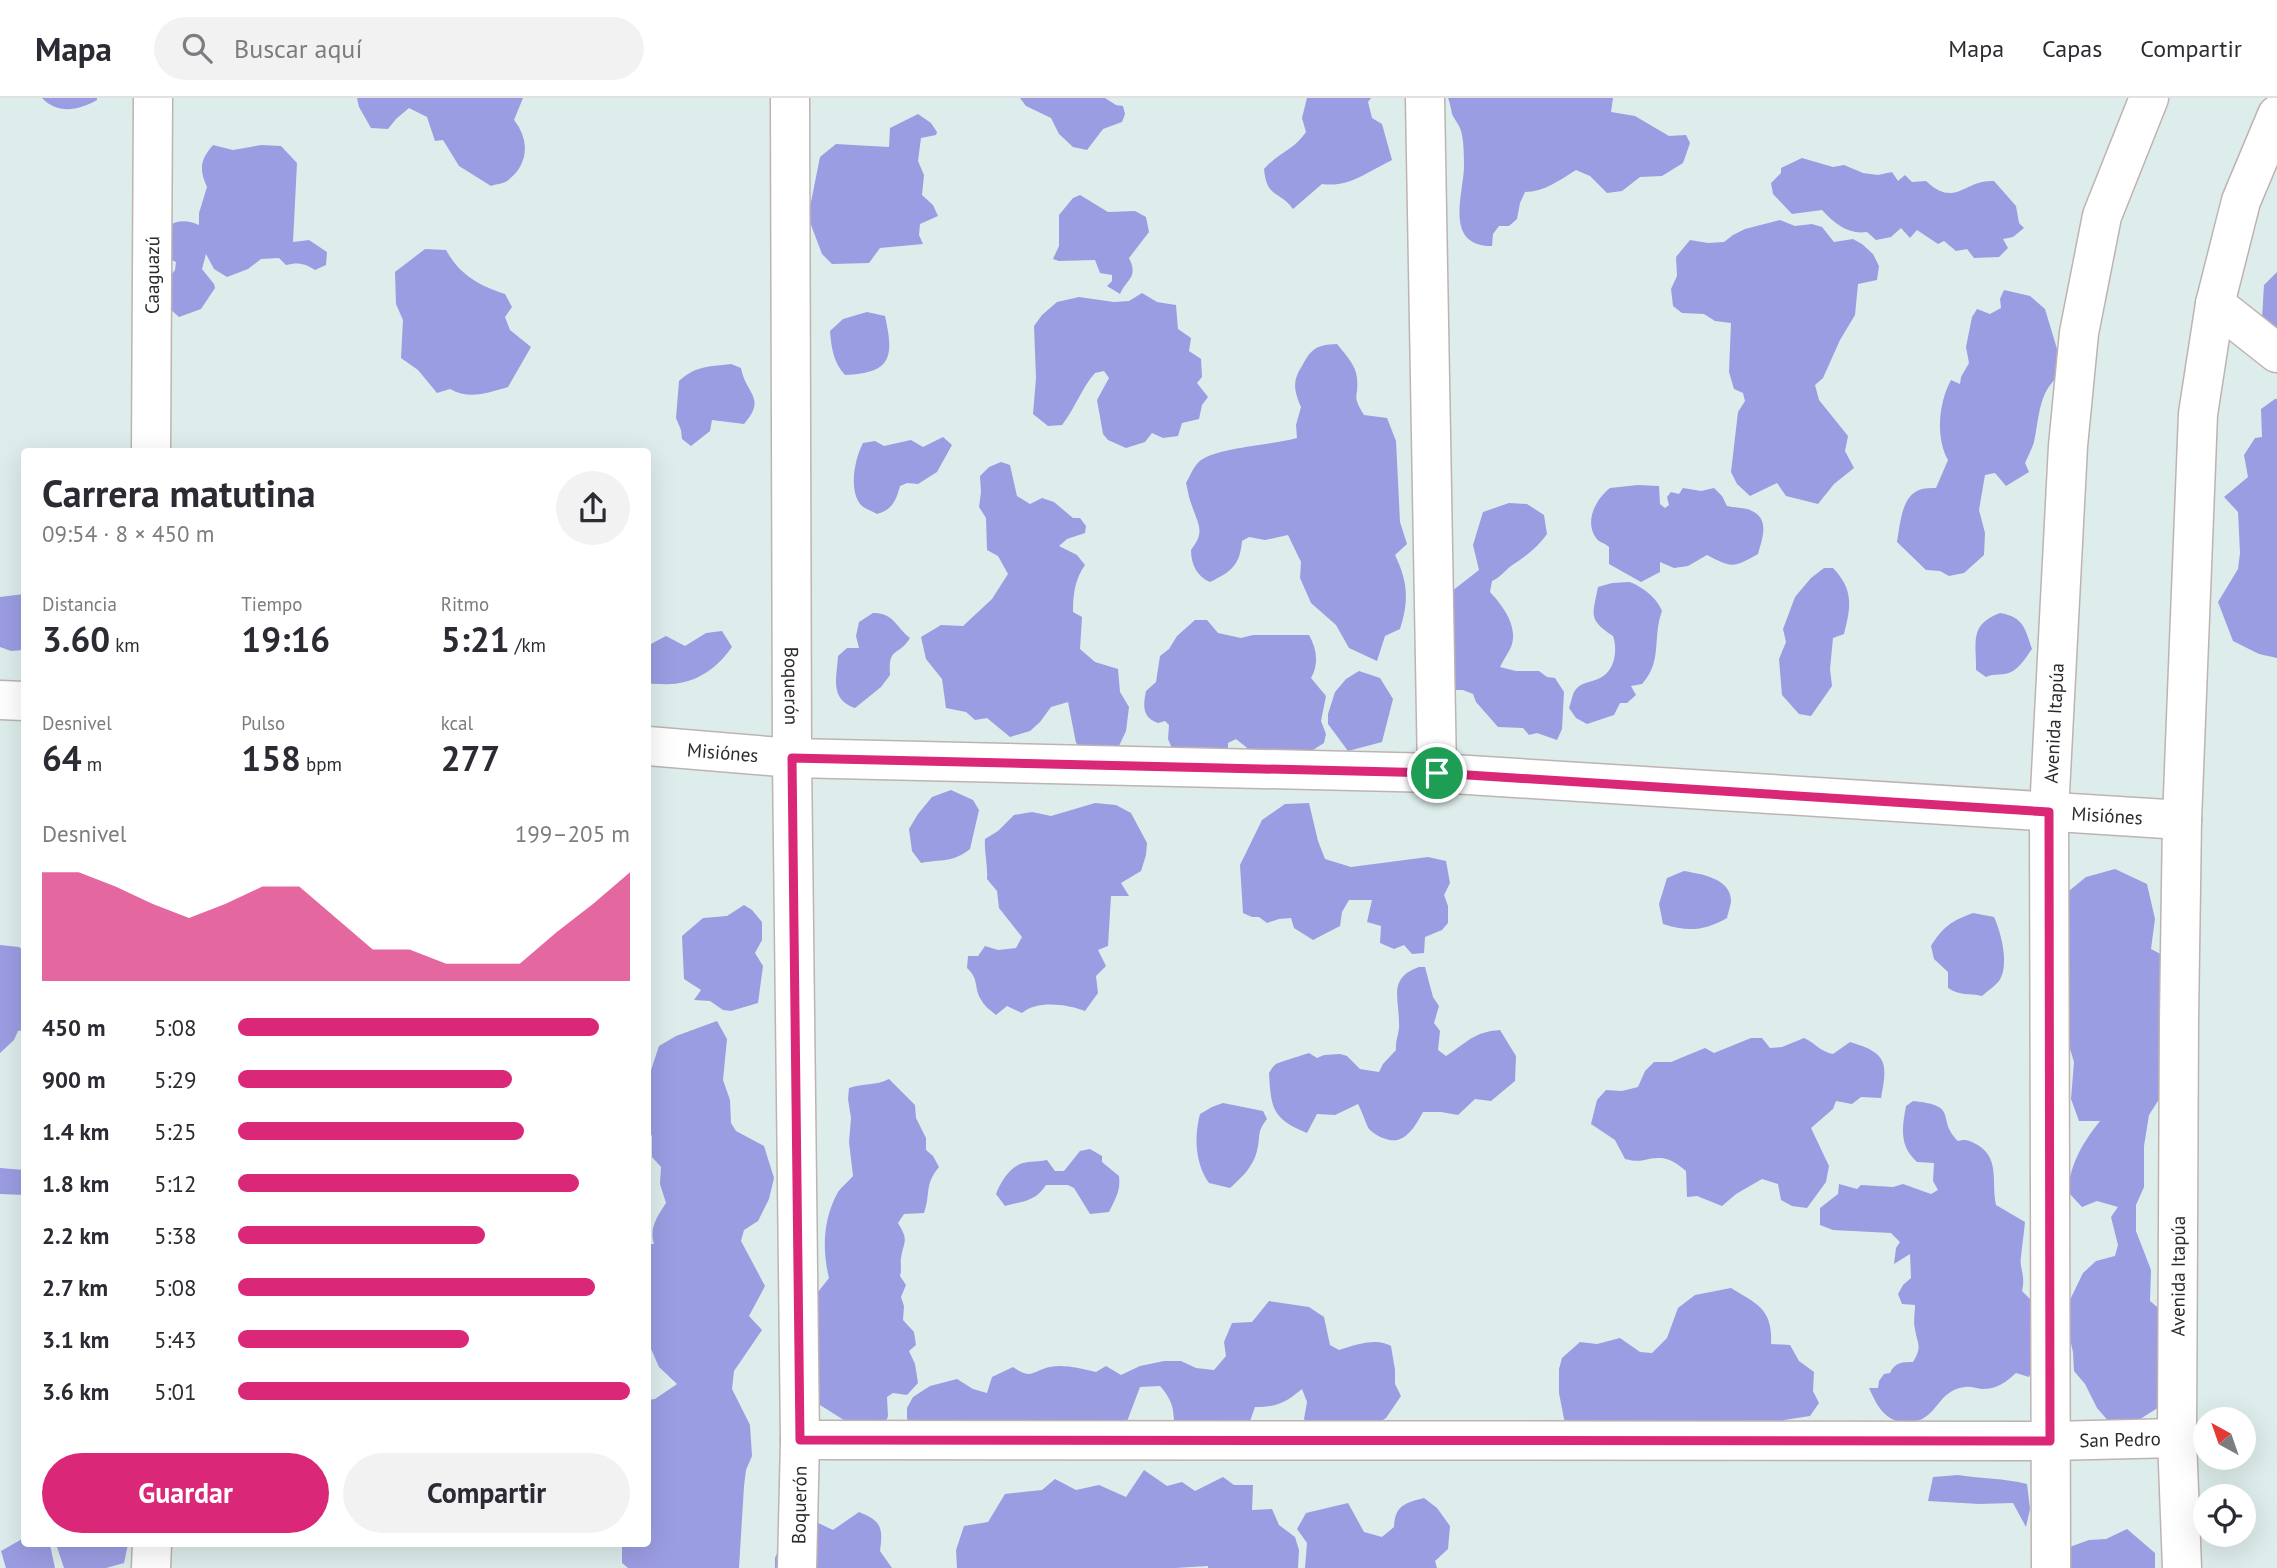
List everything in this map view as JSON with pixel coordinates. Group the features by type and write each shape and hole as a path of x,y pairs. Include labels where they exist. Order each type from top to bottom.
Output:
{"street":[{"name":"Caaguazú","path":"151,448 153,98"},
{"name":"Boquerón","path":"790,98 792,758 800,1440 797,1568"},
{"path":"1425,98 1437,773"},
{"name":"Avenida Itapúa","path":"2051,1568 2049,812 2068,446 2079,333 2102,216 2148,98"},
{"name":"Avenida Itapúa","path":"2182,1568 2177,1438 2179,1020 2182,820 2198,414 2215,304 2241,201 2277,116"},
{"path":"2215,304 2277,354"},
{"path":"0,700 21,701"},
{"name":"Misiónes","path":"651,746 792,758 1437,773 2182,820"},
{"name":"San Pedro","path":"800,1440 2050,1441 2177,1438"},
{"path":"151,1568 152,1547"}],"shaded area":[{"path":"42,98 97,100 83,106 62,109"},
{"path":"357,98 523,98 514,120 525,144 520,168 504,183 491,186 459,166 443,140 435,141 427,117 409,108 388,129 371,128"},
{"path":"1020,98 1105,98 1123,106 1125,114 1122,122 1103,129 1087,150 1073,147 1059,134 1051,118 1026,106"},
{"path":"1307,98 1371,98 1368,102 1372,118 1382,124 1392,160 1350,181 1322,184 1293,209 1271,190 1264,169 1306,132 1302,118"},
{"path":"1448,98 1613,98 1611,112 1635,116 1669,136 1686,135 1690,143 1683,163 1662,176 1640,177 1622,191 1607,193 1590,176 1576,170 1545,188 1525,192 1517,219 1509,226 1499,226 1493,234 1492,246 1477,244 1467,238 1462,229 1460,205 1464,167 1463,142"},
{"path":"918,114 931,123 937,132 936,135 921,138 918,161 924,175 922,195 933,205 938,216 920,224 919,235 923,244 880,248 869,263 832,264 822,254 808,217 820,157 836,144 889,147 890,128"},
{"path":"213,145 233,150 261,145 281,146 297,163 293,242 309,240 327,252 326,265 315,270 301,264 286,265 279,258 261,259 248,269 227,277 214,269 206,254 202,269 215,288 201,309 179,317 170,309 171,275 176,262 167,258 169,226 184,221 199,225 199,213 207,187 202,165 205,155"},
{"path":"1802,158 1833,167 1844,165 1863,173 1878,175 1892,172 1898,181 1905,175 1912,182 1926,181 1945,193 1994,181 2016,206 2019,223 2024,228 2013,237 2003,239 2008,248 1999,257 1974,258 1967,249 1956,251 1944,241 1938,244 1917,230 1910,238 1901,228 1891,237 1876,240 1867,232 1854,232 1842,227 1822,210 1792,214 1773,194 1771,183 1781,173 1781,168"},
{"path":"1080,195 1108,212 1135,211 1146,217 1149,232 1129,258 1132,274 1120,294 1107,286 1112,281 1112,275 1100,273 1095,260 1053,259 1059,246 1059,215 1073,198"},
{"path":"1780,220 1795,226 1812,224 1822,227 1834,242 1853,239 1873,254 1879,266 1877,280 1858,284 1855,315 1823,378 1815,385 1819,400 1848,436 1845,451 1854,468 1834,484 1818,504 1786,496 1777,483 1750,496 1737,484 1731,472 1738,412 1745,401 1743,393 1734,389 1729,372 1731,323 1715,321 1704,314 1682,313 1673,306 1671,289 1677,276 1676,257 1690,240 1724,242 1745,229"},
{"path":"425,249 446,250 457,266 471,278 505,294 512,307 505,317 510,330 531,347 508,387 479,394 465,394 450,389 437,393 418,370 401,358 403,320 396,304 395,272"},
{"path":"2277,272 2277,375 2262,318 2264,285"},
{"path":"2004,290 2030,296 2045,309 2064,372 2055,379 2045,394 2034,442 2025,463 2029,472 2006,486 1995,473 1985,475 1979,510 1985,533 1984,555 1964,573 1949,576 1940,571 1926,570 1897,542 1901,520 1905,505 1913,494 1921,489 1936,488 1948,460 1940,430 1941,409 1947,389 1951,380 1960,384 1969,363 1966,347 1972,317 1977,309 1990,314 2001,308 2000,299"},
{"path":"1142,293 1157,302 1176,305 1178,329 1191,338 1189,351 1201,359 1202,377 1197,383 1208,397 1202,405 1199,419 1182,423 1178,436 1163,438 1152,433 1145,442 1126,448 1108,440 1103,434 1097,400 1109,378 1104,371 1095,373 1090,379 1062,425 1048,426 1033,414 1036,378 1034,326 1057,302 1079,297 1114,302 1129,301"},
{"path":"867,312 885,316 889,352 881,366 872,371 845,375 834,355 830,331 843,319"},
{"path":"1337,344 1355,369 1357,400 1364,415 1387,418 1396,441 1400,522 1407,544 1395,555 1403,574 1406,600 1400,629 1385,636 1377,661 1349,648 1336,625 1311,603 1300,578 1301,562 1288,535 1265,540 1249,537 1242,541 1237,562 1224,575 1210,582 1198,573 1191,555 1199,529 1186,483 1194,468 1201,460 1220,452 1297,438 1296,425 1301,407 1295,386 1299,371 1315,349"},
{"path":"731,364 741,368 753,396 754,408 751,415 744,424 712,420 710,431 691,446 682,439 676,418 679,381 697,369"},
{"path":"2275,399 2277,658 2259,654 2233,641 2218,602 2238,569 2240,553 2238,512 2224,497 2248,477 2244,455 2255,438 2262,437 2261,409"},
{"path":"943,437 952,445 937,472 918,484 907,483 900,486 893,504 882,512 877,514 861,505 854,483 855,465 863,443 875,441 884,446 911,440 923,447"},
{"path":"1001,462 1010,465 1017,496 1030,504 1042,498 1054,502 1073,518 1080,518 1086,526 1085,533 1067,539 1059,546 1077,555 1085,565 1077,581 1073,599 1073,612 1082,617 1080,649 1095,662 1118,669 1120,692 1129,707 1126,731 1119,746 1092,755 1076,743 1068,702 1051,707 1030,731 1010,737 987,718 975,720 966,712 946,708 942,679 926,659 921,637 941,625 963,626 992,599 1008,574 998,556 987,550 986,518 979,507 980,476 989,467"},
{"path":"1659,486 1660,504 1665,508 1669,505 1667,497 1671,492 1679,494 1683,488 1701,491 1714,488 1727,506 1750,510 1760,518 1763,529 1758,554 1732,565 1707,555 1688,566 1674,568 1660,562 1660,572 1641,582 1609,564 1609,547 1597,540 1591,525 1593,511 1610,488"},
{"path":"1509,503 1527,504 1544,515 1547,534 1531,552 1492,581 1490,592 1504,610 1513,632 1511,647 1500,667 1516,671 1539,671 1547,677 1555,678 1564,692 1562,729 1557,740 1537,733 1529,735 1523,728 1498,727 1476,702 1473,694 1456,690 1451,673 1449,636 1452,591 1479,570 1473,545 1483,512"},
{"path":"1824,568 1833,568 1840,576 1848,591 1849,607 1844,634 1833,638 1830,669 1832,686 1811,716 1799,714 1782,695 1779,659 1786,642 1783,629 1795,597 1811,578"},
{"path":"1629,582 1648,593 1662,611 1653,667 1642,684 1631,686 1636,695 1627,703 1620,703 1614,715 1587,724 1576,718 1569,708 1573,694 1582,685 1604,676 1612,666 1615,654 1613,636 1599,625 1594,615 1598,587"},
{"path":"21,594 21,650 11,651 0,647 0,597"},
{"path":"873,613 890,618 910,638 893,655 890,675 881,687 855,708 841,699 838,693 838,656 847,648 859,648 856,636 859,622"},
{"path":"2000,613 2019,621 2032,649 2014,670 1986,677 1976,670 1976,636 1983,623"},
{"path":"1195,620 1207,620 1218,633 1241,638 1253,635 1309,635 1316,656 1311,678 1326,696 1321,721 1326,734 1324,743 1305,755 1254,758 1236,739 1228,743 1228,758 1176,758 1168,739 1169,725 1165,721 1158,723 1149,718 1144,706 1145,696 1146,691 1156,682 1160,656"},
{"path":"722,631 732,647 720,661 706,673 689,681 651,684 651,644 666,636 685,646 706,633"},
{"path":"1359,671 1380,678 1393,699 1382,742 1348,751 1328,724 1328,714 1335,692 1346,679"},
{"path":"951,790 973,800 979,810 970,849 952,859 921,863 912,851 909,829 932,797"},
{"path":"1095,803 1116,805 1131,813 1147,843 1141,871 1121,883 1129,896 1111,896 1108,946 1098,950 1106,966 1096,976 1098,993 1085,1011 1052,1004 1036,1006 1022,1013 1007,1006 996,1015 980,998 975,979 967,968 968,956 978,956 985,946 998,950 1016,948 1022,937 999,908 997,891 987,879 985,839 998,831 1014,815 1032,812 1051,816"},
{"path":"1309,803 1325,859 1351,867 1428,857 1446,861 1450,883 1444,895 1448,906 1448,923 1442,930 1425,937 1424,953 1412,954 1404,945 1394,949 1380,943 1381,926 1367,922 1372,900 1349,900 1342,912 1340,926 1313,940 1294,928 1291,918 1267,923 1259,917 1243,913 1240,865 1262,820 1285,804"},
{"path":"2115,869 2147,884 2155,919 2151,949 2178,963 2163,1093 2149,1115 2144,1146 2144,1187 2136,1205 2136,1231 2151,1270 2150,1301 2179,1325 2164,1404 2137,1421 2111,1424 2097,1408 2085,1384 2074,1371 2068,1331 2068,1304 2083,1273 2096,1261 2115,1256 2118,1245 2111,1217 2118,1207 2097,1201 2082,1207 2068,1192 2071,1172 2078,1154 2100,1121 2079,1121 2071,1099 2074,1062 2067,1039 2064,895 2086,877"},
{"path":"1684,871 1714,878 1726,887 1731,900 1727,918 1711,926 1696,929 1663,924 1659,904 1667,878"},
{"path":"744,905 762,922 762,940 755,953 763,966 758,1003 731,1011 723,1010 710,1001 694,1000 701,990 684,979 682,936 703,918 727,916"},
{"path":"1973,913 1994,917 2004,958 1999,981 1982,996 1948,988 1948,972 1934,959 1931,946 1948,925"},
{"path":"0,945 21,949 21,1030 0,1053"},
{"path":"1425,967 1433,997 1439,1006 1434,1023 1440,1031 1438,1050 1446,1056 1477,1035 1500,1030 1516,1056 1515,1081 1491,1101 1475,1099 1458,1115 1423,1112 1408,1134 1397,1140 1381,1137 1370,1130 1358,1104 1335,1115 1317,1114 1307,1133 1280,1117 1273,1104 1269,1073 1276,1064 1309,1053 1317,1058 1340,1054 1347,1056 1360,1069 1379,1072 1396,1050 1399,983 1409,971"},
{"path":"717,1021 727,1039 723,1080 730,1100 731,1123 736,1131 764,1146 774,1178 769,1199 758,1221 744,1230 741,1241 765,1286 749,1316 762,1330 734,1371 732,1389 750,1425 752,1456 746,1470 744,1486 739,1568 628,1568 622,1563 622,1547 651,1547 651,1400 677,1384 659,1367 651,1349 651,1244 654,1244 653,1228 666,1203 660,1184 661,1167 652,1157 651,1070 659,1046 676,1036"},
{"path":"1751,1038 1762,1038 1770,1048 1782,1047 1804,1038 1833,1054 1850,1042 1878,1055 1884,1067 1881,1098 1861,1097 1852,1104 1836,1101 1833,1109 1811,1128 1829,1166 1826,1182 1807,1208 1792,1206 1781,1200 1778,1184 1762,1179 1736,1194 1722,1206 1697,1196 1687,1197 1686,1171 1680,1166 1664,1158 1636,1161 1625,1159 1615,1140 1591,1124 1597,1100 1606,1090 1622,1091 1638,1087 1645,1071 1654,1062 1671,1062 1705,1048 1714,1053"},
{"path":"889,1079 915,1105 916,1118 926,1138 926,1150 939,1167 930,1184 924,1213 904,1214 898,1223 905,1240 900,1276 906,1285 901,1297 904,1306 903,1320 914,1332 916,1345 909,1351 915,1364 918,1383 907,1395 893,1393 887,1397 888,1416 883,1430 847,1422 812,1400 789,1310 818,1292 829,1278 825,1245 829,1213 838,1192 853,1176 849,1142 849,1088"},
{"path":"1913,1101 1937,1106 1945,1114 1951,1133 1958,1141 1968,1141 1982,1148 1992,1162 1996,1205 2025,1222 2021,1261 2022,1291 2033,1302 2038,1353 2029,1377 2016,1373 1996,1387 1957,1389 1945,1396 1933,1411 1922,1419 1903,1422 1884,1414 1869,1388 1878,1388 1884,1374 1890,1373 1899,1363 1913,1362 1918,1352 1914,1323 1915,1305 1902,1304 1898,1294 1911,1278 1910,1254 1894,1264 1896,1248 1900,1242 1891,1233 1833,1230 1820,1225 1820,1208 1838,1194 1839,1184 1857,1189 1861,1185 1893,1187 1903,1184 1931,1194 1938,1190 1933,1181 1934,1163 1917,1162 1907,1150 1903,1136 1906,1106"},
{"path":"1223,1103 1263,1111 1267,1119 1260,1131 1253,1162 1230,1188 1209,1183 1197,1150 1200,1114"},
{"path":"1090,1149 1102,1156 1102,1162 1119,1176 1118,1191 1109,1212 1090,1214 1074,1188 1068,1185 1046,1185 1033,1198 1005,1206 996,1194 1006,1176 1018,1165 1047,1160 1055,1171 1064,1171 1080,1151"},
{"path":"0,1168 21,1170 21,1195 0,1194"},
{"path":"1731,1288 1762,1309 1769,1323 1771,1344 1790,1345 1799,1361 1814,1372 1813,1391 1819,1403 1810,1416 1784,1420 1776,1432 1577,1439 1564,1419 1559,1393 1562,1358 1580,1342 1597,1344 1620,1338 1640,1352 1652,1353 1667,1338 1678,1308 1695,1295"},
{"path":"1269,1301 1309,1307 1324,1317 1330,1345 1339,1350 1372,1342 1391,1346 1395,1384 1401,1396 1386,1418 1370,1428 1313,1430 1304,1419 1307,1402 1302,1389 1280,1403 1255,1407 1249,1424 1175,1432 1171,1402 1160,1386 1140,1387 1123,1432 911,1429 907,1418 907,1408 913,1397 930,1386 957,1379 973,1389 987,1393 992,1377 1013,1367 1029,1374 1055,1366 1096,1372 1106,1366 1121,1375 1140,1366 1181,1361 1196,1368 1214,1370 1226,1356 1224,1342 1232,1323 1252,1322"},
{"path":"1144,1470 1167,1486 1182,1482 1195,1491 1223,1477 1234,1485 1253,1485 1252,1510 1272,1509 1279,1525 1295,1537 1299,1550 1298,1568 957,1568 956,1550 964,1526 988,1522 1005,1494 1042,1490 1055,1479 1076,1490 1099,1485 1126,1497"},
{"path":"1958,1475 2027,1484 2030,1509 2026,1527 2013,1503 1928,1501 1933,1477"},
{"path":"1424,1498 1437,1508 1450,1526 1448,1549 1435,1561 1437,1568 1305,1568 1307,1543 1297,1529 1306,1513 1348,1503 1364,1532 1382,1537 1394,1527 1396,1514 1402,1506"},
{"path":"859,1512 877,1522 881,1531 880,1551 892,1568 775,1568 775,1558 786,1532 816,1522 833,1530"},
{"path":"2127,1529 2155,1553 2155,1568 2048,1568 2053,1553 2089,1540 2106,1539"},
{"path":"21,1540 21,1547 50,1547 55,1568 6,1568 1,1551"},
{"path":"57,1547 127,1547 124,1563 106,1568 64,1568"}],"route":[{"path":"792,758 1437,773 2049,812 2050,1441 800,1440 792,758"}]}
